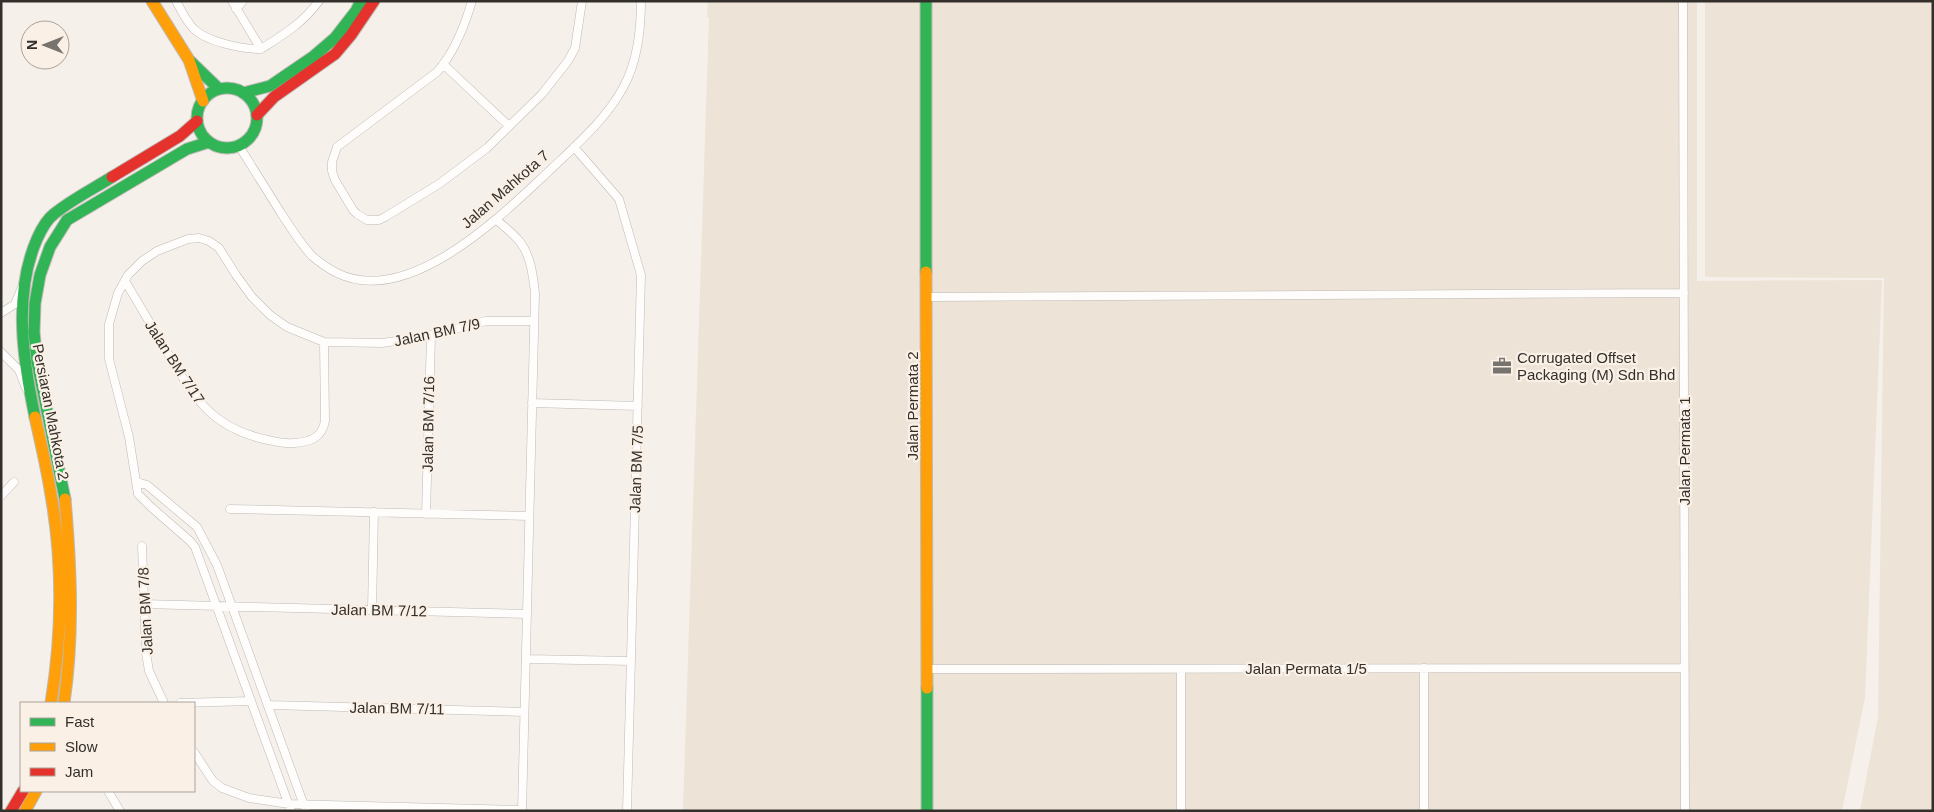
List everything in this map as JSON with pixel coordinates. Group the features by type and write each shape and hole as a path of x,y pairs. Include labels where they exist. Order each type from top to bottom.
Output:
{"main road":[{"path":"152,1 189,60 203,101"},
{"path":"243,93 270,86 314,56 335,38 356,11 361,1"},
{"path":"257,115 274,97 320,66 334,54 351,35 374,1"},
{"name":"Jalan Permata 2","path":"926,1 927,811"},
{"path":"189,60 219,89"},
{"path":"227,88 243,93 250,99 257,115 253,134 239,146 223,148 209,142 203,136 197,121 199,107 203,101 219,89 227,88"},
{"name":"Persiaran Mahkota 2","path":"52,702 60,635 56,538 51,494 22,348 22,301 25,278 37,237 53,214 180,136 197,121"},
{"name":"Persiaran Mahkota 2","path":"64,702 70,642 71,590 64,493 35,362 33,333 35,302 40,274 53,239 66,220 187,149 209,142"},
{"path":"11,811 22,792"},
{"path":"25,811 35,792"}],"street":[{"path":"176,1 191,26 201,34 243,48 261,49 305,19 319,1"},
{"path":"232,1 261,49"},
{"path":"236,9 243,1"},
{"path":"472,1 462,27 443,64 436,72 337,147 332,162 334,180 357,214 368,220 385,217 439,184 487,148 542,94 568,61 575,48 582,1"},
{"name":"Jalan Mahkota 7","path":"239,146 298,240 313,257 338,273 352,278 370,280 392,278 407,273 454,252 497,220 608,112 633,65 638,41 641,1"},
{"name":"Jalan Permata 1","path":"1683,1 1684,811"},
{"path":"443,64 509,126"},
{"name":"Jalan BM 7/5","path":"574,147 619,199 641,275 627,811"},
{"path":"195,754 213,781 222,788 249,798 290,807 522,811 535,293 529,258 520,242 497,220"},
{"name":"Jalan BM 7/9","path":"290,807 194,545 138,494 129,437 109,359 108,342 112,310 118,293 125,280 142,261 156,251 188,239 199,238 209,241 219,248 252,297 270,315 287,327 324,342 382,343 430,335 486,321 534,321"},
{"path":"1,313 15,304 25,278"},
{"name":"Jalan BM 7/17","path":"125,280 194,397 221,421 241,433 287,444 302,443 318,436 324,429 325,421 324,342"},
{"path":"927,297 1684,293"},
{"name":"Jalan BM 7/16","path":"426,514 430,335"},
{"path":"1,352 18,370 33,406"},
{"path":"532,403 638,406"},
{"path":"1,496 14,482"},
{"path":"136,482 147,485 199,529 217,565 269,705 304,807"},
{"path":"230,509 529,516"},
{"path":"372,610 374,512"},
{"name":"Jalan BM 7/8","path":"142,546 146,653 149,671 164,702"},
{"name":"Jalan BM 7/12","path":"143,604 527,614"},
{"path":"526,659 630,661"},
{"path":"1181,668 1181,811"},
{"path":"1424,668 1424,811"},
{"name":"Jalan Permata 1/5","path":"927,669 1684,668"},
{"path":"195,703 251,702"},
{"name":"Jalan BM 7/11","path":"269,705 524,712"},
{"path":"109,792 120,811"}],"shaded area":[{"path":"708,1 1697,1 1697,281 1882,280 1865,697 1842,811 683,811"},
{"path":"1705,1 1933,1 1933,811 1860,811 1878,717 1884,278 1705,277"}],"traffic: fast":[{"path":"243,93 270,86 314,56 335,38 356,11 361,1"},
{"path":"926,1 926,272"},
{"path":"190,61 219,89"},
{"path":"227,88 244,93 252,101 257,118 252,135 244,143 227,148 210,143 202,135 197,118 202,101 210,93 227,88"},
{"path":"65,499 37,362 34,332 35,303 40,275 50,247 67,220 187,149 209,142"},
{"path":"35,417 27,373 22,327 25,282 30,260 40,232 51,216 112,177"},
{"path":"927,688 927,811"}],"traffic: slow":[{"path":"152,1 189,60 203,101"},
{"path":"926,272 927,688"},
{"path":"35,417 46,466 58,547 59,625 51,702"},
{"path":"64,702 70,627 69,550 65,499"},
{"path":"25,811 35,792"}],"traffic: jam":[{"path":"257,115 274,97 335,54 351,35 374,1"},
{"path":"112,177 180,136 197,121"},
{"path":"11,811 22,792"}],"place":[{"name":"Corrugated Offset Packaging (M) Sdn Bhd","path":"1502,366"}]}
